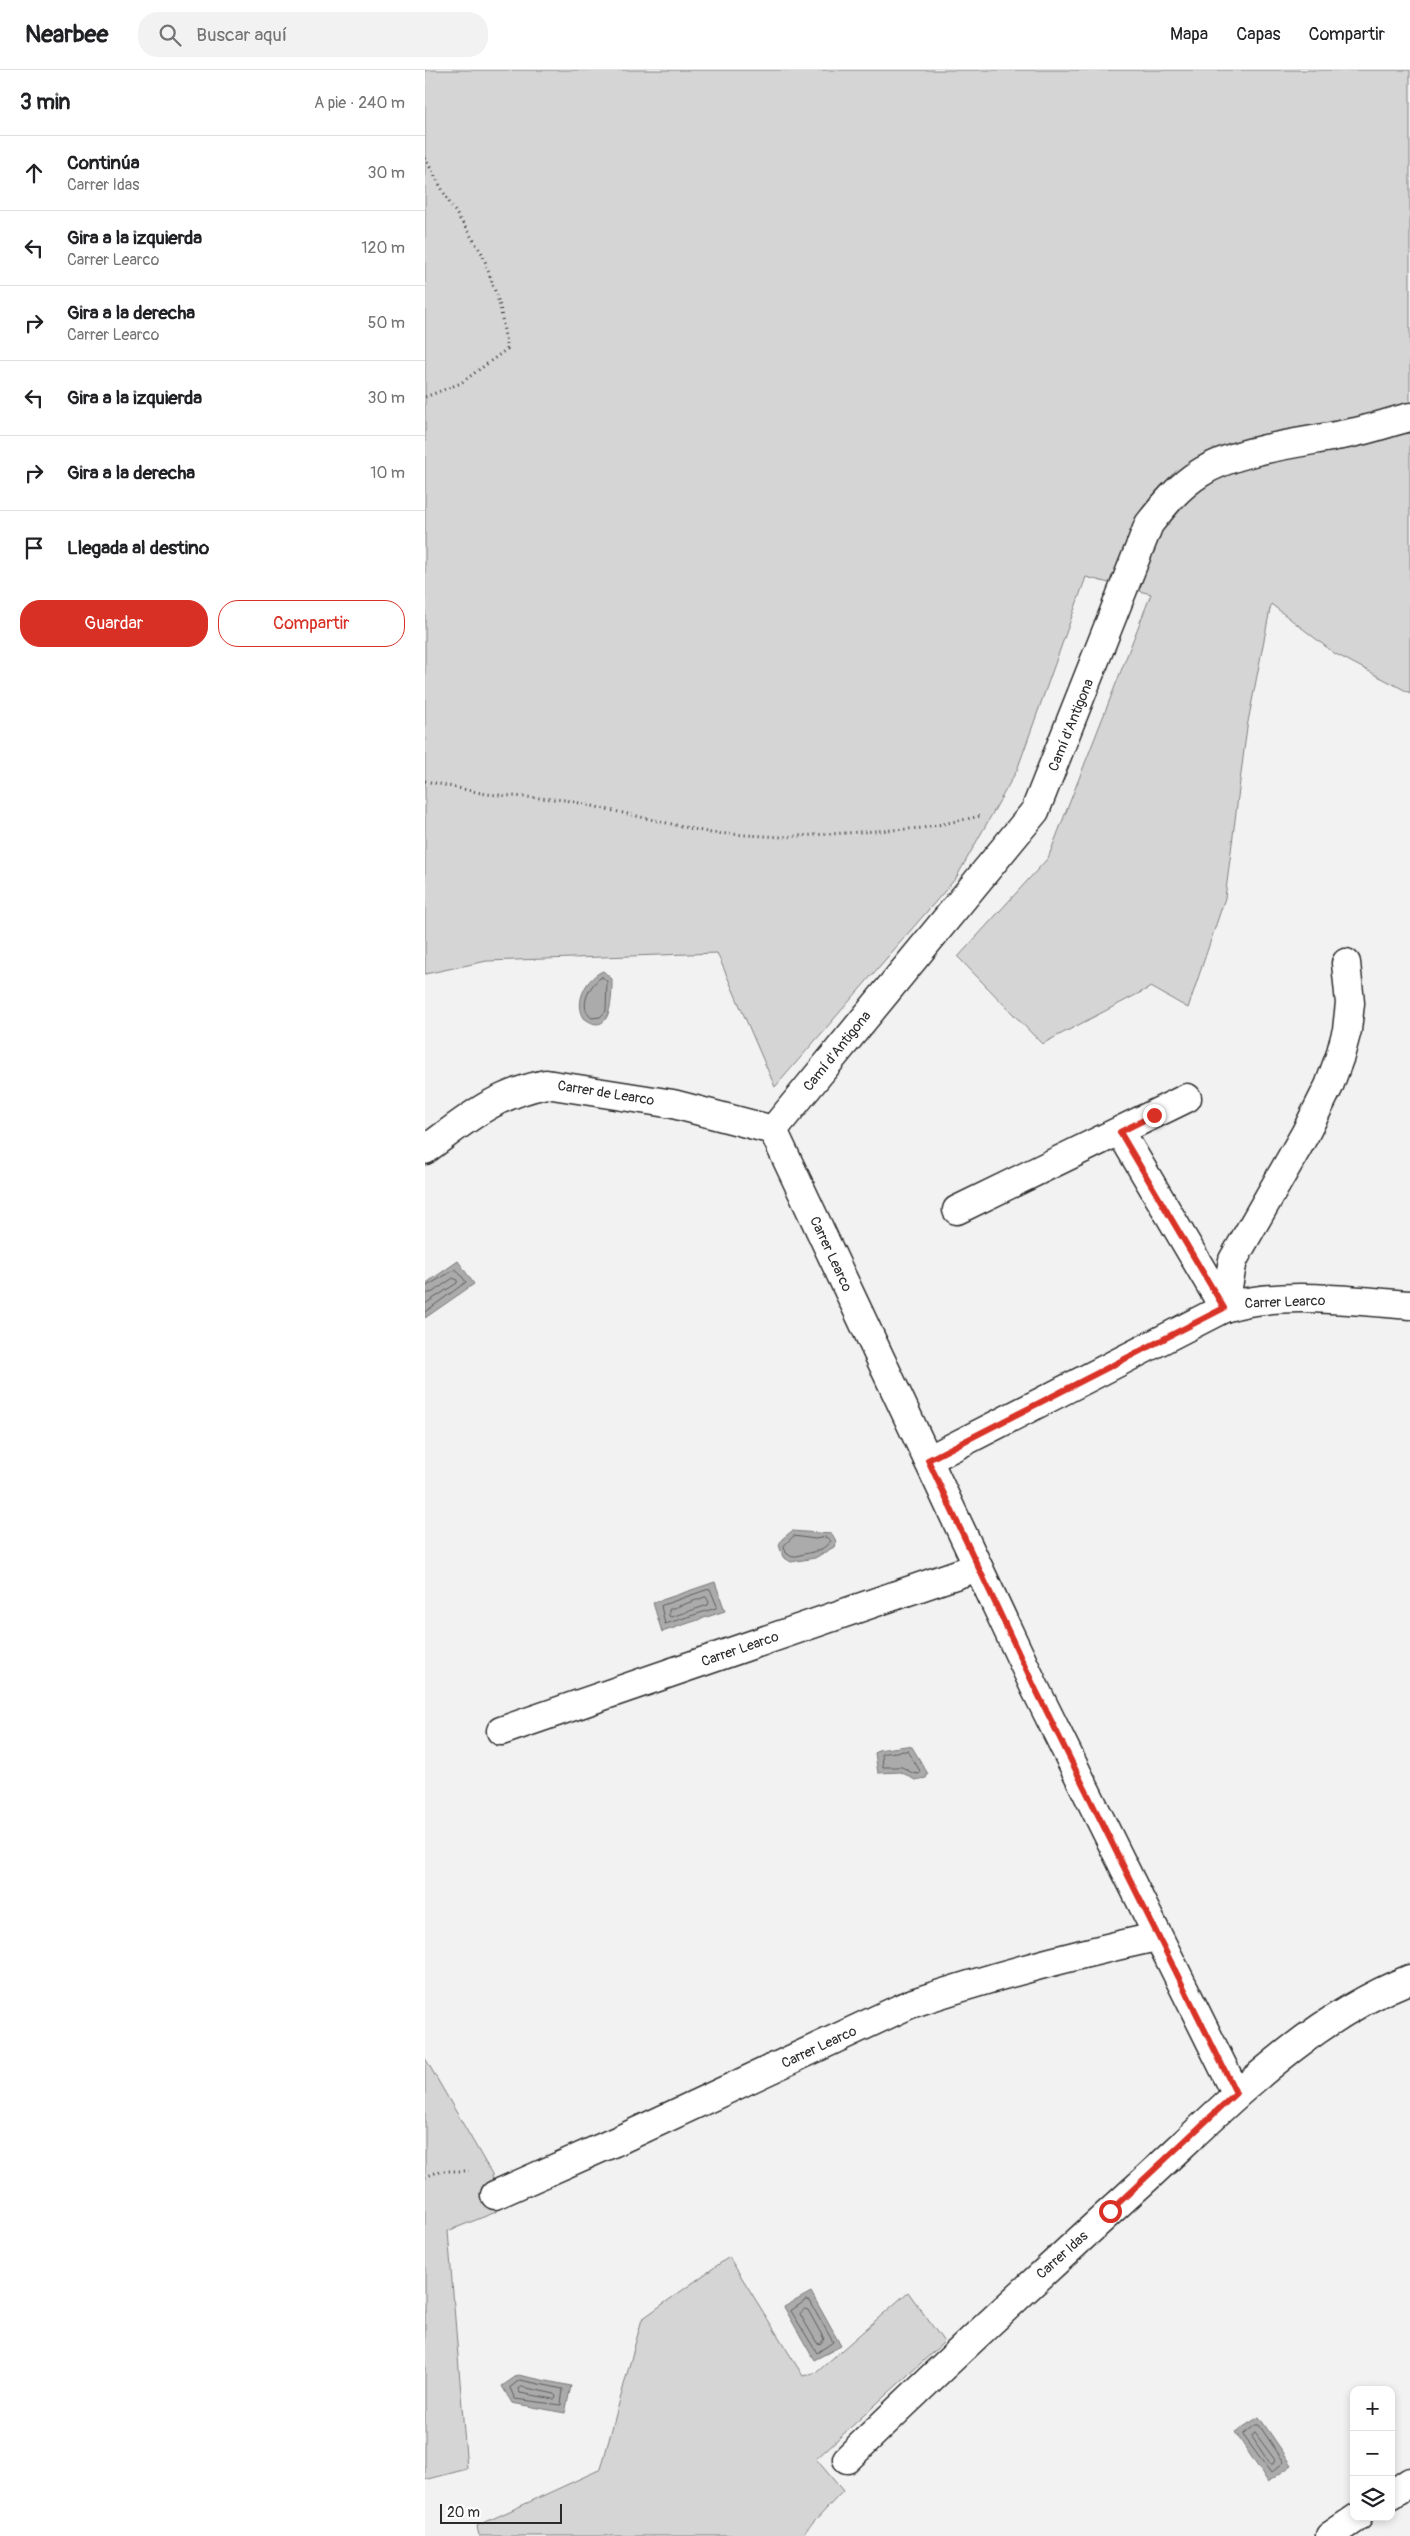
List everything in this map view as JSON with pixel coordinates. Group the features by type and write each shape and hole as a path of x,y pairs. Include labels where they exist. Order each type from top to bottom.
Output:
{"street":[{"name":"Camí d'Antigona","path":"773,1130 1035,811 1149,524 1164,504 1189,480 1224,461 1276,447 1353,433 1410,417"},
{"path":"1224,1308 1233,1260 1273,1186 1305,1134 1329,1086 1340,1056 1347,1030 1350,1003 1346,963"},
{"name":"Carrer de Learco","path":"425,1150 486,1105 527,1088 546,1084 673,1104 773,1130"},
{"path":"957,1210 1187,1098"},
{"name":"Carrer Learco","path":"773,1130 978,1567 1157,1937 1236,2093"},
{"path":"1120,1132 1224,1308"},
{"name":"Carrer Learco","path":"928,1460 1224,1308 1243,1301 1266,1299 1410,1305"},
{"name":"Carrer Learco","path":"501,1731 978,1567"},
{"name":"Carrer Learco","path":"495,2195 619,2140 910,2004 996,1977 1103,1948 1157,1937"},
{"name":"Carrer Idas","path":"847,2460 996,2315 1167,2160 1236,2093 1341,2014 1410,1979"},
{"path":"1395,2492 1410,2482"},
{"path":"1330,2536 1352,2521"}],"path":[{"path":"425,158 449,202 483,255 500,306 507,349 461,383 425,397"},
{"path":"425,781 485,794 566,800 711,833 781,837 923,828 981,816"}],"shaded area":[{"path":"425,70 1410,70 1410,693 1334,653 1271,604 1247,727 1225,898 1188,1008 1151,987 1042,1044 958,957 1048,858 1151,594 1086,577 1017,770 956,878 775,1087 717,953 487,961 425,974"},
{"path":"425,2058 492,2174 496,2212 448,2231 467,2469 425,2480"},
{"path":"729,2257 803,2376 817,2372 908,2292 944,2342 816,2459 843,2491 801,2536 479,2536 477,2526 601,2469 642,2319"}],"water":[{"path":"603,971 612,979 611,1004 605,1020 600,1023 593,1023 584,1018 581,1012 581,998 591,979"},
{"path":"458,1261 474,1284 425,1318 425,1284"},
{"path":"792,1531 832,1534 836,1541 834,1547 815,1558 791,1562 783,1557 779,1545 782,1539"},
{"path":"715,1582 725,1611 662,1632 653,1603"},
{"path":"906,1746 912,1747 928,1774 926,1778 915,1780 901,1772 878,1773 875,1753 878,1750"},
{"path":"811,2292 841,2346 814,2360 784,2307"},
{"path":"518,2375 571,2386 565,2413 512,2403 502,2386"},
{"path":"1259,2417 1292,2465 1268,2482 1235,2432"}],"route":[{"path":"1110,2211 1167,2160 1236,2093 1035,1688 928,1460 1224,1308 1120,1132 1154,1115"}]}
